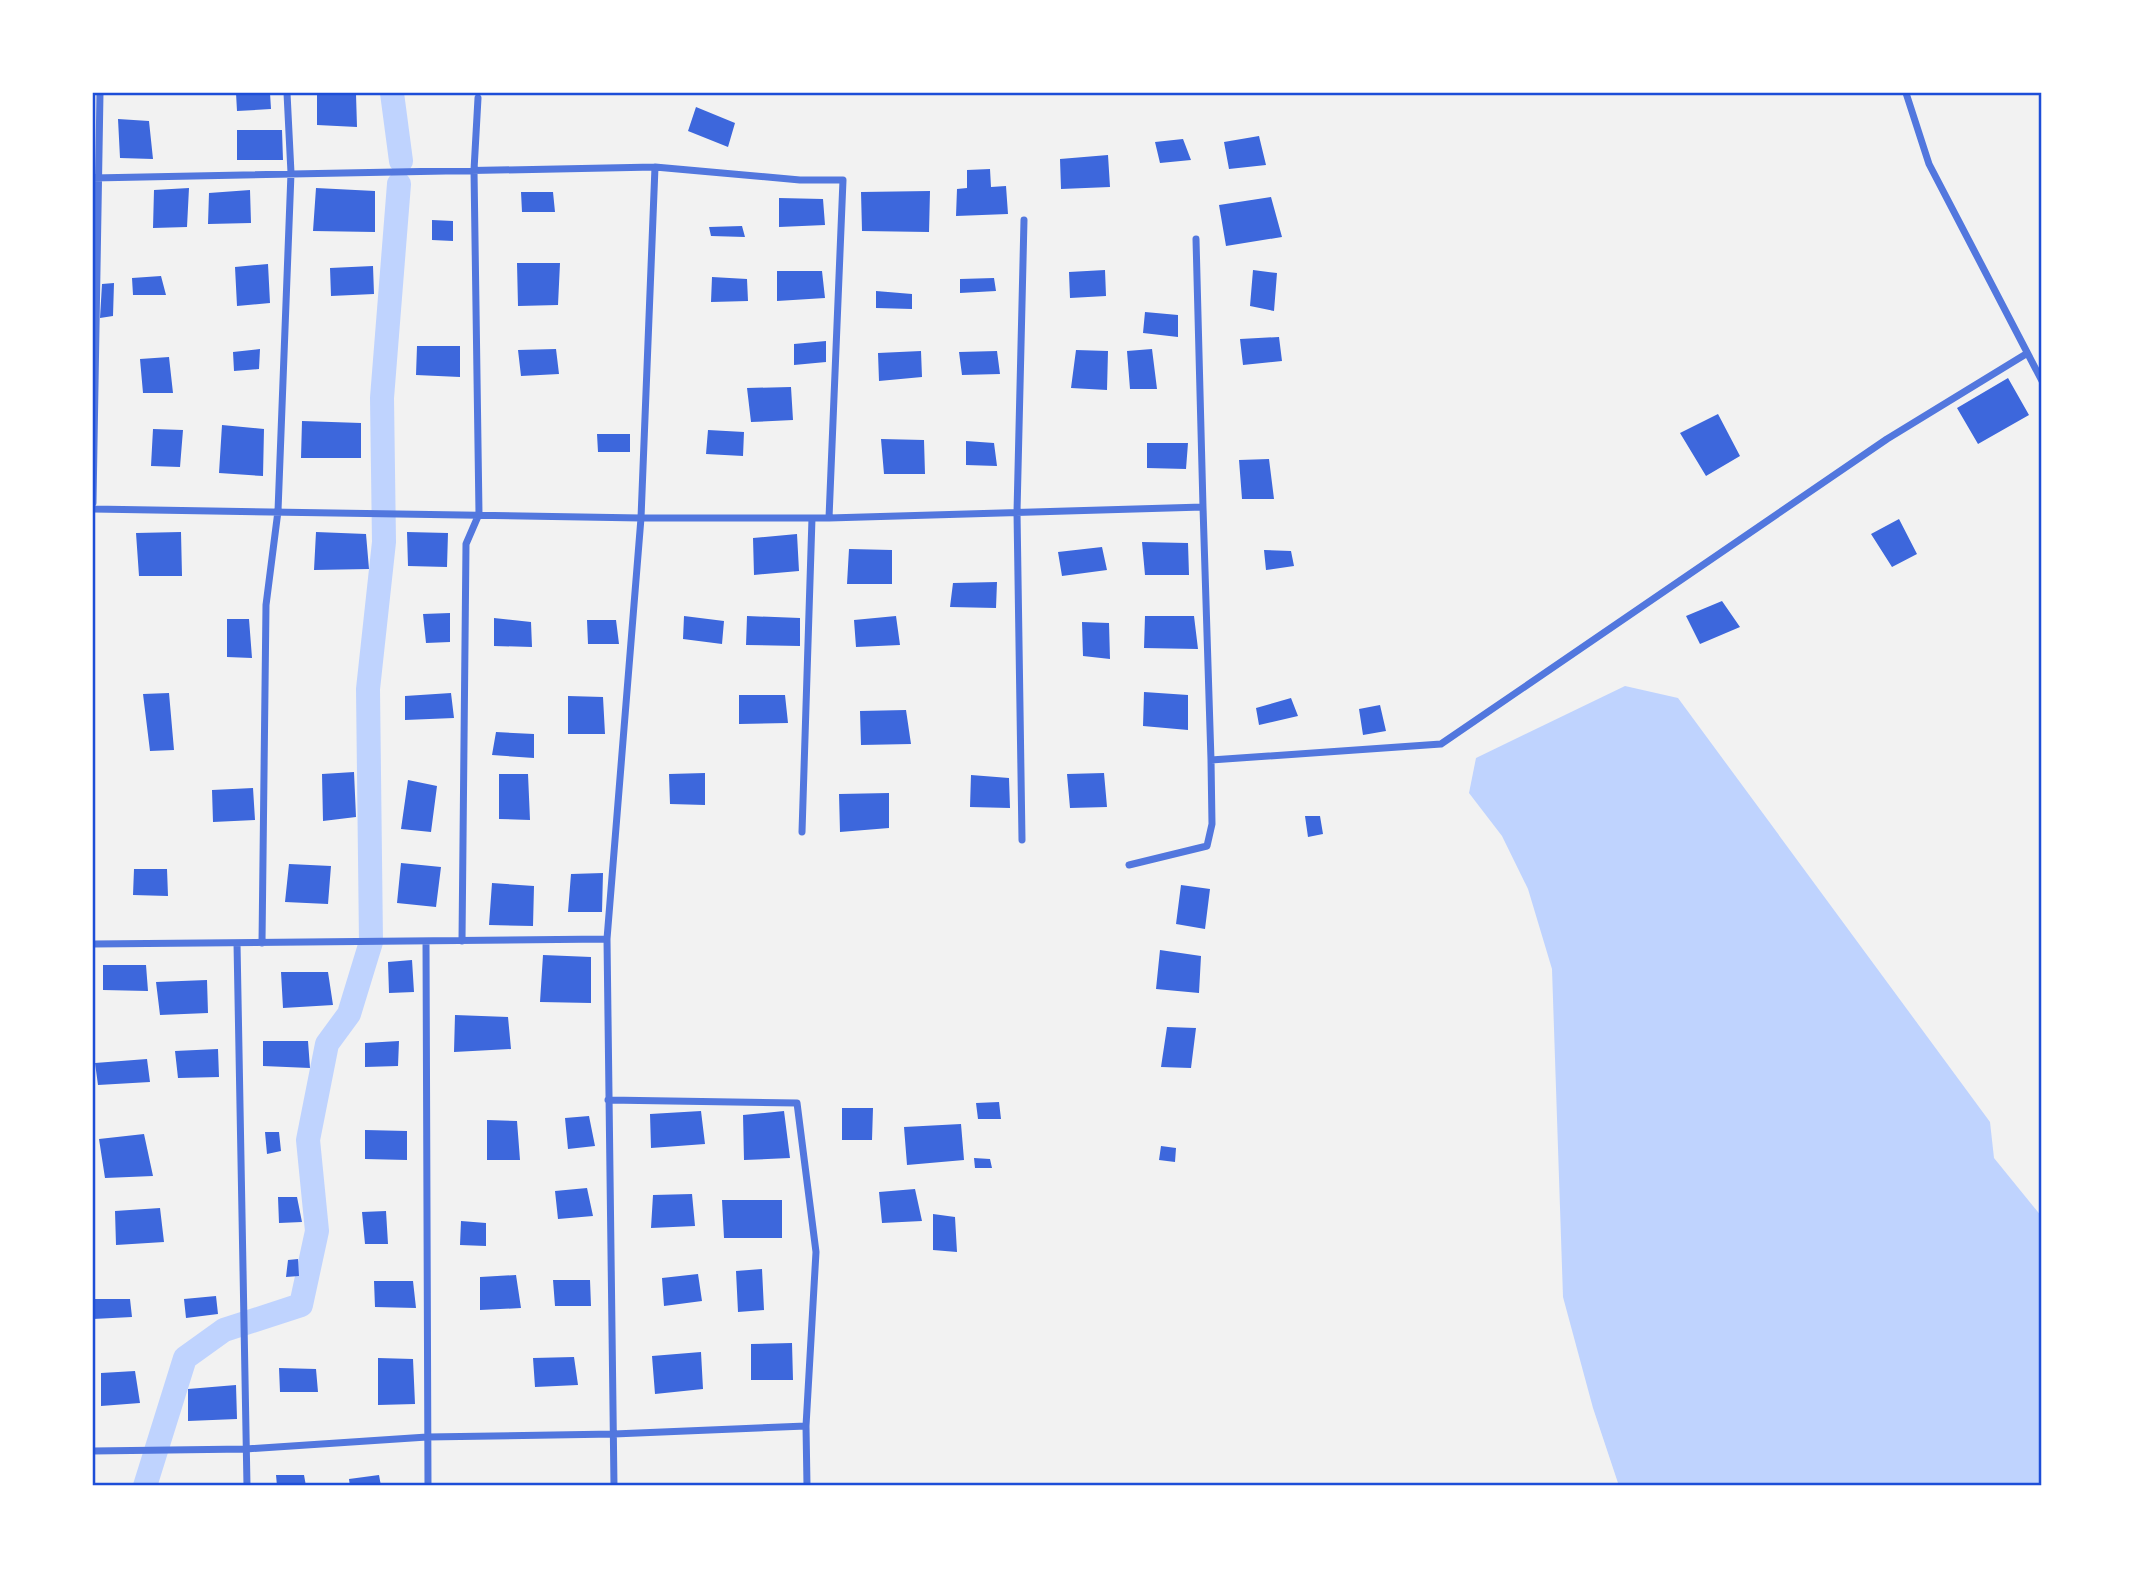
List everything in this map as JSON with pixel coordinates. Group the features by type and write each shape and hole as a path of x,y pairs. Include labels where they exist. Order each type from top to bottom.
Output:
{"street":[{"path":"93,503 95,178 100,93"},
{"path":"262,943 266,605 278,511 291,173 287,93"},
{"path":"1906,93 1929,164 2042,381"},
{"path":"462,941 466,544 479,514 474,170 478,98"},
{"path":"95,178 655,167 800,180 843,180 829,518"},
{"path":"614,1486 607,939 641,518 655,167"},
{"path":"1022,840 1017,512 1024,220"},
{"path":"1129,864 1207,846 1212,824 1196,239"},
{"path":"1211,760 1441,744 1887,439 2026,354"},
{"path":"93,509 641,518 829,518 1203,507"},
{"path":"802,832 812,518"},
{"path":"93,944 607,939"},
{"path":"426,941 428,1486"},
{"path":"237,943 247,1486"},
{"path":"608,1100 797,1103 816,1252 806,1426 807,1486"},
{"path":"93,1451 246,1449 427,1437 614,1434 806,1426"}],"water":[{"path":"1625,686 1678,698 1990,1122 1994,1158 2042,1217 2042,1486 1619,1486 1593,1408 1563,1297 1552,969 1528,889 1502,836 1469,793 1476,758"}],"building":[{"path":"236,93 270,93 271,109 237,111"},
{"path":"317,93 356,94 357,127 317,125"},
{"path":"696,107 735,123 728,147 688,131"},
{"path":"118,119 149,121 153,159 120,158"},
{"path":"237,130 282,130 283,160 237,160"},
{"path":"1259,136 1266,165 1229,169 1224,142"},
{"path":"1183,139 1191,160 1160,163 1155,142"},
{"path":"1108,155 1110,187 1061,189 1060,159"},
{"path":"990,169 991,187 1006,186 1008,214 956,216 957,189 967,188 967,170"},
{"path":"189,188 187,227 153,228 154,190"},
{"path":"316,188 375,191 375,232 313,231"},
{"path":"250,190 251,223 208,224 209,193"},
{"path":"930,191 929,232 862,231 861,192"},
{"path":"521,192 553,192 555,212 522,212"},
{"path":"1271,197 1282,237 1226,246 1219,205"},
{"path":"779,198 823,199 825,225 779,227"},
{"path":"432,220 453,221 453,241 432,240"},
{"path":"742,226 745,237 711,236 709,227"},
{"path":"517,263 560,263 558,305 518,306"},
{"path":"268,264 270,303 237,306 235,267"},
{"path":"373,266 374,294 331,296 330,268"},
{"path":"1105,270 1106,296 1070,298 1069,272"},
{"path":"1253,270 1277,273 1274,311 1250,306"},
{"path":"777,271 822,271 825,298 777,301"},
{"path":"161,276 166,295 133,295 132,278"},
{"path":"712,277 747,279 748,301 711,302"},
{"path":"994,278 996,291 960,293 960,279"},
{"path":"114,283 113,316 100,318 102,284"},
{"path":"876,291 912,294 912,309 876,308"},
{"path":"1145,312 1178,315 1178,337 1143,333"},
{"path":"1279,337 1282,361 1243,365 1240,339"},
{"path":"826,341 826,362 794,365 794,344"},
{"path":"417,346 460,346 460,377 416,375"},
{"path":"260,349 259,369 234,371 233,352"},
{"path":"556,349 559,374 521,376 518,350"},
{"path":"1152,349 1157,389 1130,389 1127,351"},
{"path":"1076,350 1108,351 1107,390 1071,388"},
{"path":"921,351 922,377 879,381 878,353"},
{"path":"997,351 1000,374 962,375 959,352"},
{"path":"169,357 173,393 143,393 140,359"},
{"path":"2008,378 2029,415 1978,444 1957,408"},
{"path":"791,387 793,420 751,422 747,388"},
{"path":"1718,414 1740,456 1706,476 1680,433"},
{"path":"302,421 361,423 361,458 301,458"},
{"path":"222,425 264,429 263,476 219,473"},
{"path":"153,429 183,430 180,467 151,466"},
{"path":"708,430 744,432 743,456 706,454"},
{"path":"597,434 630,434 630,452 598,452"},
{"path":"881,439 924,440 925,474 884,474"},
{"path":"966,441 994,443 997,466 966,465"},
{"path":"1147,443 1188,443 1186,469 1147,468"},
{"path":"1269,459 1274,499 1242,499 1239,460"},
{"path":"1899,519 1917,554 1892,567 1871,534"},
{"path":"181,532 182,576 139,576 136,533"},
{"path":"316,532 366,534 369,569 314,570"},
{"path":"407,532 448,533 447,567 408,566"},
{"path":"797,534 799,571 754,575 753,538"},
{"path":"1142,542 1188,543 1189,575 1145,575"},
{"path":"1102,547 1107,570 1062,576 1058,552"},
{"path":"849,549 892,550 892,584 847,584"},
{"path":"1264,550 1291,551 1294,566 1266,570"},
{"path":"997,582 996,608 950,607 953,583"},
{"path":"1722,601 1740,627 1700,644 1686,616"},
{"path":"450,613 450,642 426,643 423,614"},
{"path":"684,616 724,621 722,644 683,639"},
{"path":"747,616 800,618 800,646 746,645"},
{"path":"896,616 900,645 856,647 854,620"},
{"path":"1145,616 1194,616 1198,649 1144,648"},
{"path":"494,618 531,622 532,647 494,646"},
{"path":"227,619 249,619 252,658 227,657"},
{"path":"587,620 616,620 619,644 588,644"},
{"path":"1082,622 1109,623 1110,659 1083,656"},
{"path":"1144,692 1188,695 1188,730 1143,726"},
{"path":"169,693 174,750 150,751 143,694"},
{"path":"451,693 454,718 405,720 405,696"},
{"path":"739,695 785,695 788,723 739,724"},
{"path":"568,696 603,697 605,734 568,734"},
{"path":"1291,698 1298,716 1259,725 1256,708"},
{"path":"1380,705 1386,731 1363,735 1359,709"},
{"path":"906,710 911,744 861,745 860,711"},
{"path":"496,732 534,734 534,758 492,755"},
{"path":"354,772 356,817 323,821 322,774"},
{"path":"705,773 705,805 670,804 669,774"},
{"path":"1104,773 1107,807 1070,808 1067,774"},
{"path":"499,774 528,774 530,820 499,819"},
{"path":"971,775 1009,778 1010,808 970,807"},
{"path":"408,780 437,786 431,832 401,829"},
{"path":"253,788 255,820 213,822 212,790"},
{"path":"889,793 889,828 840,832 839,794"},
{"path":"1305,816 1320,816 1323,834 1308,837"},
{"path":"401,863 441,867 436,907 397,903"},
{"path":"289,864 331,866 328,904 285,902"},
{"path":"134,869 167,869 168,896 133,895"},
{"path":"603,873 602,912 568,912 571,874"},
{"path":"492,883 534,886 533,926 489,925"},
{"path":"1181,885 1210,889 1205,929 1176,924"},
{"path":"1160,950 1201,956 1199,993 1156,989"},
{"path":"543,955 591,957 591,1003 540,1002"},
{"path":"412,960 414,992 389,993 388,962"},
{"path":"103,965 146,965 148,991 103,990"},
{"path":"281,972 328,972 333,1005 283,1008"},
{"path":"207,980 208,1013 160,1015 156,982"},
{"path":"455,1015 508,1017 511,1049 454,1052"},
{"path":"1167,1027 1196,1028 1191,1068 1161,1067"},
{"path":"263,1041 308,1041 310,1068 263,1066"},
{"path":"399,1041 398,1066 365,1067 365,1043"},
{"path":"218,1049 219,1077 178,1078 175,1051"},
{"path":"147,1059 150,1082 98,1085 95,1063"},
{"path":"999,1102 1001,1119 978,1119 976,1103"},
{"path":"842,1108 873,1108 872,1140 842,1140"},
{"path":"701,1111 705,1144 651,1148 650,1114"},
{"path":"784,1111 790,1158 744,1160 743,1115"},
{"path":"589,1116 595,1146 568,1149 565,1118"},
{"path":"487,1120 517,1121 520,1160 487,1160"},
{"path":"961,1124 964,1160 907,1165 904,1127"},
{"path":"365,1130 407,1131 407,1160 365,1159"},
{"path":"265,1132 279,1132 281,1151 267,1154"},
{"path":"144,1134 153,1176 105,1178 99,1139"},
{"path":"1161,1146 1176,1148 1175,1162 1159,1160"},
{"path":"974,1158 990,1159 992,1168 975,1168"},
{"path":"587,1188 593,1216 558,1219 555,1191"},
{"path":"915,1189 922,1221 882,1223 879,1192"},
{"path":"692,1194 695,1226 651,1228 653,1195"},
{"path":"278,1197 297,1197 302,1222 279,1223"},
{"path":"722,1200 782,1200 782,1238 724,1238"},
{"path":"160,1208 164,1242 116,1245 115,1211"},
{"path":"386,1211 388,1244 365,1244 362,1212"},
{"path":"933,1214 955,1217 957,1252 933,1250"},
{"path":"461,1221 486,1223 486,1246 460,1245"},
{"path":"298,1259 299,1276 286,1277 288,1260"},
{"path":"762,1269 764,1310 738,1312 736,1271"},
{"path":"698,1274 702,1301 664,1306 662,1278"},
{"path":"516,1275 521,1308 480,1310 480,1277"},
{"path":"553,1280 590,1280 591,1306 555,1306"},
{"path":"374,1281 413,1281 416,1308 375,1307"},
{"path":"216,1296 218,1314 186,1318 184,1299"},
{"path":"93,1299 130,1299 132,1317 93,1319"},
{"path":"792,1343 793,1380 751,1380 751,1344"},
{"path":"701,1352 703,1389 655,1394 652,1356"},
{"path":"574,1357 578,1385 535,1387 533,1358"},
{"path":"378,1358 413,1359 415,1404 378,1405"},
{"path":"279,1368 316,1369 318,1392 280,1392"},
{"path":"135,1371 140,1403 101,1406 101,1373"},
{"path":"236,1385 237,1419 188,1421 188,1389"},
{"path":"276,1475 304,1475 306,1486 277,1486"},
{"path":"379,1475 381,1486 350,1486 349,1479"}],"waterway":[{"path":"392,93 401,161"},
{"path":"145,1486 185,1358 224,1330 301,1305 317,1231 308,1140 327,1044 349,1014 371,942 368,689 384,542 382,398 399,184"}]}
